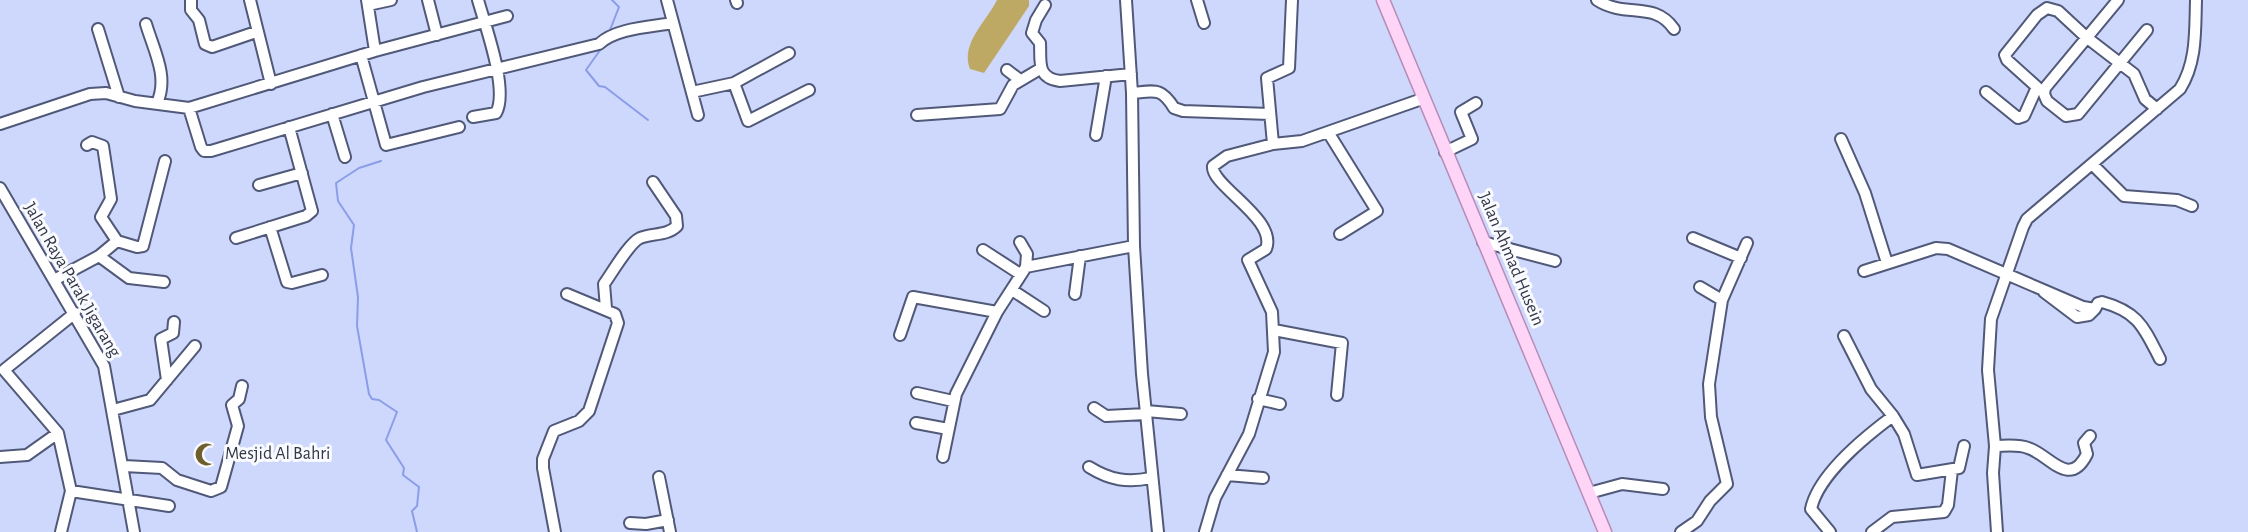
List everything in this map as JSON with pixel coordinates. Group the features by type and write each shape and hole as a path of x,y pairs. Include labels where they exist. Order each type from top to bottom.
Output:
{"main road":[{"name":"Jalan Ahmad Husein","path":"1383,0 1422,99 1605,532"}],"street":[{"path":"191,0 191,10 199,20 205,44 212,47 256,32"},
{"path":"250,0 256,32 271,84"},
{"path":"375,51 368,3 391,0"},
{"path":"429,0 437,35"},
{"path":"473,117 491,114 498,110 498,68 478,0"},
{"path":"667,0 698,115"},
{"path":"1126,0 1132,93 1134,246 1151,478 1158,532"},
{"path":"1197,0 1203,23"},
{"path":"1274,144 1267,78 1289,68 1292,0"},
{"path":"1597,0 1616,5 1657,6 1667,15 1674,29"},
{"path":"2118,0 2044,91 2044,98 2058,111 2069,117 2078,114 2147,30"},
{"path":"1997,532 1993,473 1995,446 1988,370 1991,319 2027,219 2180,89 2190,70 2193,57 2196,0"},
{"path":"1046,5 1033,27 1034,36 1040,46 1038,57 1040,69 1052,80 1131,74"},
{"path":"1986,92 2018,118 2024,116 2037,87 2007,60 2006,55 2042,10 2047,8 2058,11 2086,38 2134,74 2145,99 2157,109"},
{"path":"0,123 76,96 106,93 189,108 361,55 507,16"},
{"path":"189,108 204,151 498,68 599,44 606,37 620,33 673,23"},
{"path":"146,24 163,74 162,92 157,103"},
{"path":"98,29 119,97"},
{"path":"692,92 734,83 789,53"},
{"path":"361,55 388,146 459,127"},
{"path":"917,115 1000,109 1013,85 1040,69"},
{"path":"1007,70 1020,80"},
{"path":"1096,135 1106,76"},
{"path":"734,83 748,121 809,90"},
{"path":"1132,93 1160,92 1167,96 1174,108 1184,111 1270,114"},
{"path":"1205,532 1215,498 1249,434 1274,352 1274,330 1270,305 1249,262 1250,257 1266,249 1266,236 1248,208 1217,179 1212,169 1215,163 1227,156 1274,144 1302,141 1422,99"},
{"path":"1445,152 1472,139 1461,112 1476,103"},
{"path":"332,114 345,157"},
{"path":"236,238 310,214 312,207 290,127"},
{"path":"1328,132 1377,211 1340,234"},
{"path":"1841,139 1865,193 1887,263"},
{"path":"87,145 92,142 103,146 111,199 101,217 117,241 140,247 145,242 165,161"},
{"path":"2092,164 2124,196 2177,200 2192,206"},
{"path":"259,185 302,173"},
{"path":"606,308 604,284 633,243 640,238 668,232 677,226 676,216 653,182"},
{"name":"Jalan Raya Parak Jigarang","path":"0,188 56,279 104,366 124,466 134,532"},
{"path":"270,227 287,282 292,283 322,275"},
{"path":"1693,238 1741,258"},
{"path":"56,279 99,256 117,241"},
{"path":"943,457 953,402 997,312 1023,270 1027,254 1020,242"},
{"path":"1483,242 1555,261"},
{"path":"1681,532 1697,521 1710,501 1727,484 1711,417 1709,384 1722,300 1747,243"},
{"path":"983,250 1023,270 1134,246"},
{"path":"1864,272 1941,247 1983,266 2008,273 2083,307 2095,309 2098,303 2109,304 2141,321 2160,359"},
{"path":"99,256 129,278 165,282"},
{"path":"1076,294 1080,256"},
{"path":"1700,287 1722,300"},
{"path":"1012,290 1044,310"},
{"path":"555,532 548,503 543,459 554,430 579,421 589,411 618,324 615,314 606,308 567,294"},
{"path":"900,335 913,297 997,312"},
{"path":"61,532 71,491 58,433 4,370 75,313"},
{"path":"167,380 161,341 163,336 173,333 174,322"},
{"path":"1274,330 1342,344 1337,395"},
{"path":"1844,336 1871,389 1904,434 1917,475 1960,467 1965,446"},
{"path":"113,410 146,403 195,346"},
{"path":"124,466 162,468 177,480 211,491 217,490 220,487 238,426 232,405 239,399 242,386"},
{"path":"917,393 953,402"},
{"path":"1258,399 1280,404"},
{"path":"1094,408 1106,416 1146,412 1181,414"},
{"path":"1830,532 1811,509 1814,498 1849,450 1893,416"},
{"path":"916,423 948,429"},
{"path":"0,457 27,455 58,433"},
{"path":"1995,446 2028,447 2038,452 2059,470 2067,470 2085,458 2087,454 2084,443 2090,436"},
{"path":"1089,467 1118,480 1132,482 1151,478"},
{"path":"1872,532 1892,517 1944,512 1948,506 1952,470"},
{"path":"1227,475 1263,478"},
{"path":"659,477 670,532"},
{"path":"1589,493 1622,484 1663,489"},
{"path":"71,491 169,506"},
{"path":"630,523 646,524 668,520"}],"shaded area":[{"path":"997,0 1029,0 1029,6 984,73 970,69 968,51 976,33"}],"waterway":[{"path":"610,30 619,7 612,0"},
{"path":"603,46 586,70 599,86 605,87 648,120"},
{"path":"381,161 359,168 336,183 338,201 354,225 351,248 358,297 357,326 369,394 372,399 379,400 397,412 386,440 404,468 403,475 419,487 417,506 412,511 417,532"}],"place":[{"name":"Mesjid Al Bahri","path":"207,454"}]}
